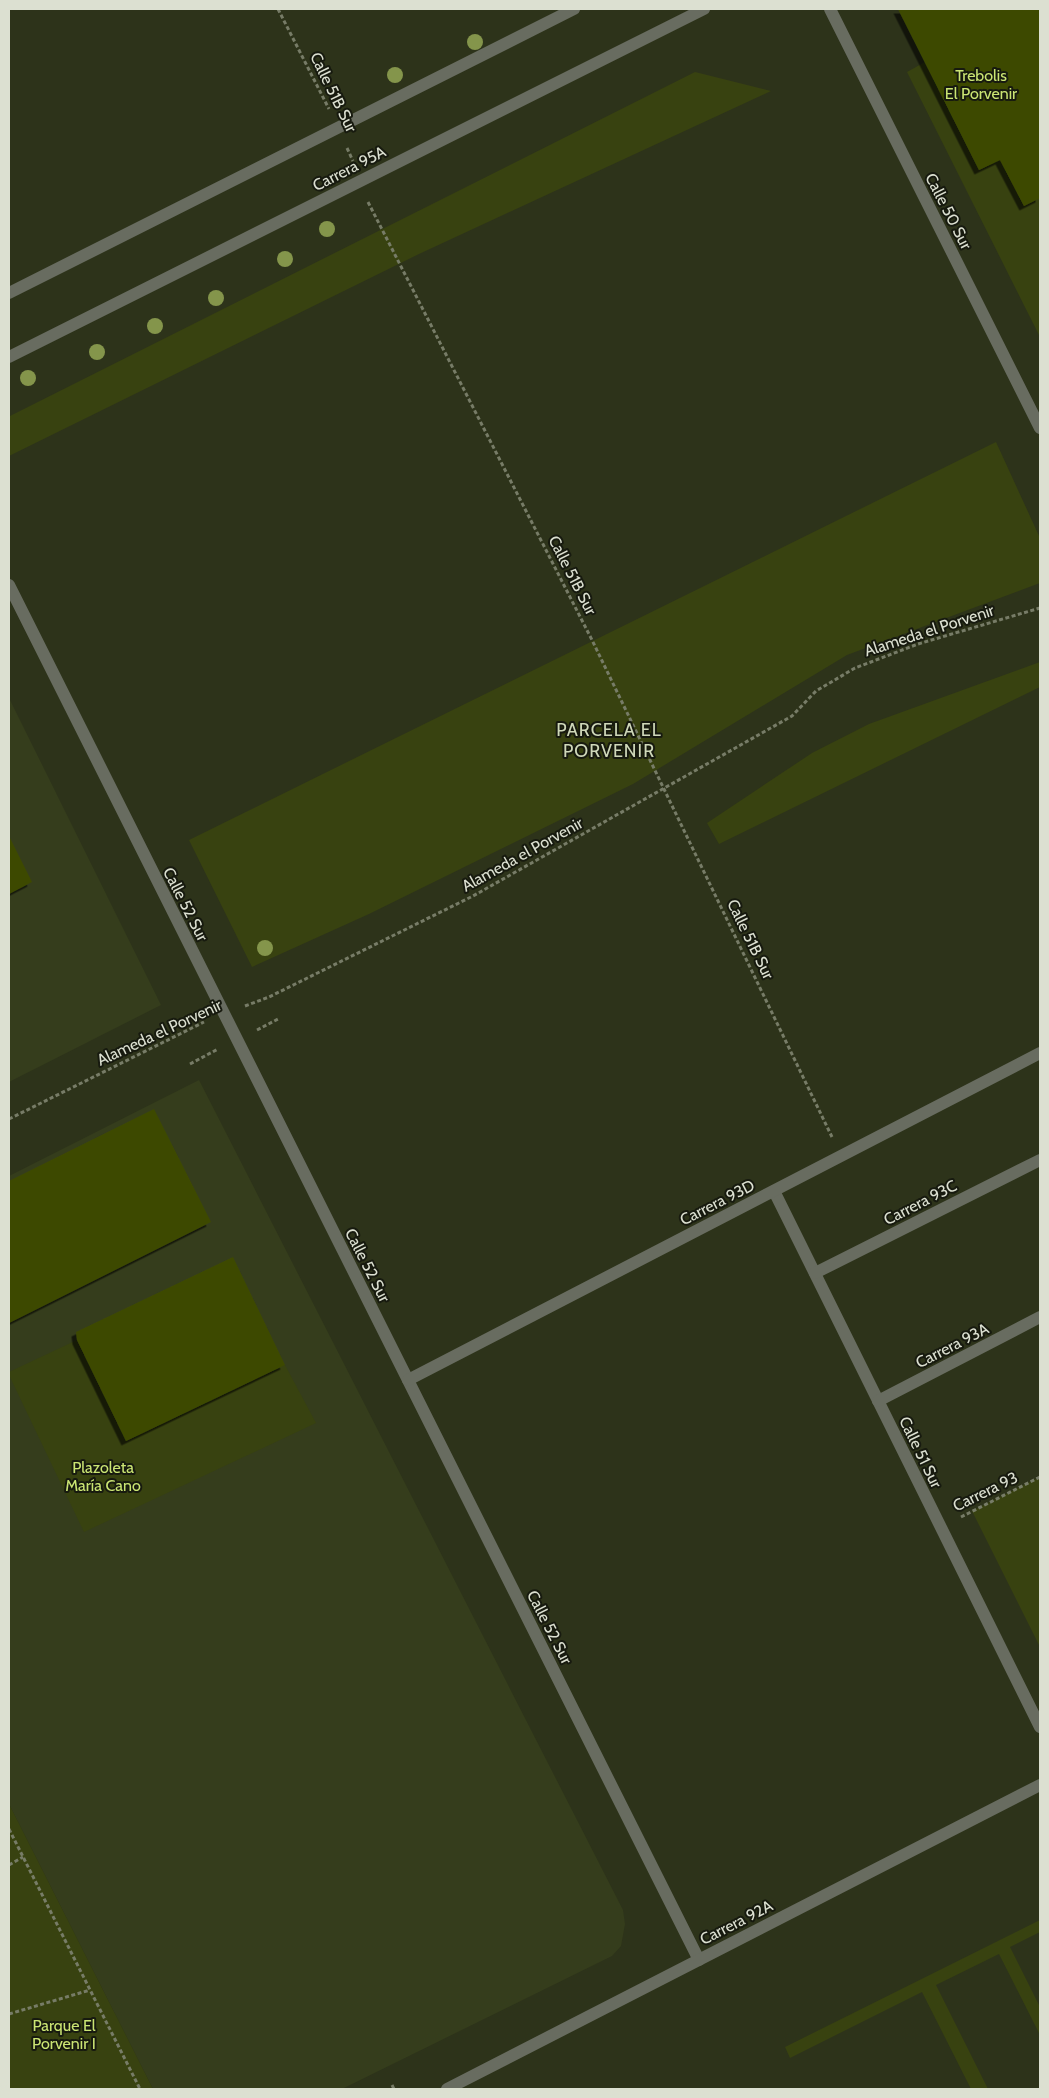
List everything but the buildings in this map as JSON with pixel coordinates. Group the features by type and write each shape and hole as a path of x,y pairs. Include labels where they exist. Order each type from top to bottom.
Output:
{"street":[{"path":"9,294 574,9"},
{"name":"Carrera 95A","path":"9,357 704,9"},
{"name":"Calle 50 Sur","path":"830,9 1040,428"},
{"name":"Calle 52 Sur","path":"9,585 699,1960"},
{"name":"Carrera 93D","path":"408,1380 1040,1053"},
{"name":"Carrera 93C","path":"815,1273 1040,1160"},
{"name":"Calle 51 Sur","path":"774,1190 1040,1727"},
{"name":"Carrera 93A","path":"878,1401 1040,1318"},
{"name":"Carrera 92A","path":"447,2089 1040,1784"}],"path":[{"name":"Calle 51B Sur","path":"278,9 338,128 362,180 369,203 665,787 841,1156"},
{"name":"Alameda el Porvenir","path":"9,1119 223,1014 269,997 473,896 792,716 816,691 855,668 918,644 1040,608"},
{"name":"Carrera 93","path":"940,1527 1040,1477"},
{"path":"9,1829 140,2089"},
{"path":"9,1864 23,1858"},
{"path":"9,2014 90,1990"},
{"path":"392,2085 394,2089"}],"shaded area":[{"path":"9,698 161,1005 9,1082"},
{"path":"199,1080 623,1910 625,1924 621,1946 612,1956 342,2089 153,2089 9,1804 9,1176"}],"green space":[{"name":"Trebolis El Porvenir","path":"898,9 1040,9 1040,337 907,72 925,62"},
{"path":"695,72 771,91 419,254 9,456 10,416"},
{"path":"996,442 1040,538 1040,583 847,655 633,784 369,914 252,967 189,840"},
{"path":"1040,662 1040,687 719,844 707,823 812,753 869,724"},
{"name":"Plazoleta María Cano","path":"77,1340 126,1441 285,1365 316,1423 84,1532 9,1375 9,1372"},
{"path":"1040,1477 1040,1647 972,1511"},
{"name":"Parque El Porvenir I","path":"9,1804 153,2089 9,2089"},
{"path":"1040,1920 1040,1932 1010,1947 1040,2007 1040,2035 999,1954 936,1985 988,2089 971,2089 922,1992 790,2058 785,2047"}],"district":[{"name":"PARCELA EL PORVENIR","path":"609,740"}]}
